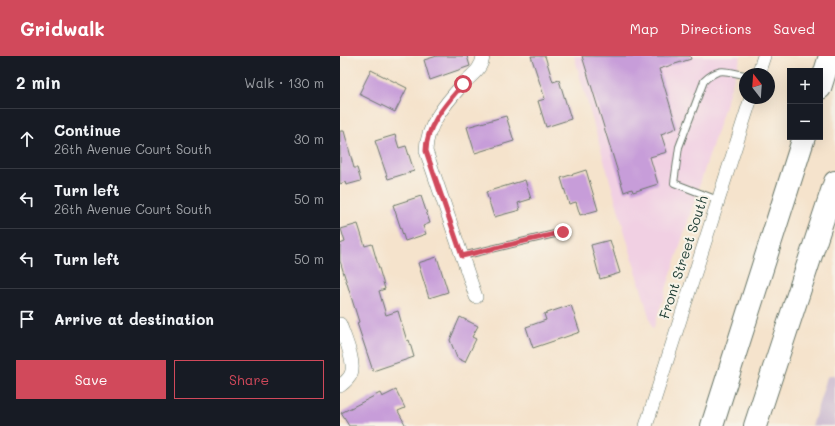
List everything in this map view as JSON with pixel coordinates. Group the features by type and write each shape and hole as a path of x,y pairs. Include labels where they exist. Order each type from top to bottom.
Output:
{"highway":[{"path":"823,78 830,56"},
{"path":"712,426 803,140"},
{"path":"755,426 835,182"}],"street":[{"path":"476,296 426,151 426,141 433,124 463,84 479,68 483,56"},
{"path":"760,68 764,56"},
{"name":"Front Street South","path":"646,426 749,104"},
{"path":"340,324 350,356 352,369 351,375 343,384"}],"lane":[{"path":"718,200 674,183 679,148 704,81 711,75 721,70 739,74"},
{"path":"462,256 563,232"}],"shaded area":[{"path":"574,56 741,56 653,330"},
{"path":"835,374 835,426 812,426 827,377"}],"building":[{"path":"437,56 467,56 470,66 430,80 424,60"},
{"path":"531,56 545,56 553,82 559,80 571,119 546,127 538,101 545,99"},
{"path":"582,56 690,56 691,59 659,69 677,128 661,134 667,152 650,157 658,184 633,192 632,189 624,192"},
{"path":"371,70 407,88 395,112 359,94"},
{"path":"506,116 514,141 475,153 467,127"},
{"path":"340,131 344,131 354,168 357,168 361,181 346,185 345,182 340,184"},
{"path":"395,135 399,148 406,146 414,171 388,179 375,141"},
{"path":"586,170 598,210 580,215 576,202 569,204 561,178"},
{"path":"525,180 531,199 518,203 520,210 494,217 486,192"},
{"path":"421,196 430,223 423,226 426,234 405,241 393,205"},
{"path":"358,224 365,246 372,244 385,289 379,291 386,315 398,311 407,341 409,340 414,357 373,371 357,323 359,322 340,261 340,244 345,242 341,229"},
{"path":"610,240 620,273 600,279 591,245"},
{"path":"437,257 448,292 429,298 418,263"},
{"path":"571,305 580,332 533,348 526,327 546,320 544,314"},
{"path":"460,317 478,326 472,337 476,339 465,362 457,358 450,340"},
{"path":"396,390 405,408 398,411 406,426 349,426 341,413 380,393 382,397"}],"route":[{"path":"463,84 433,124 426,141 426,151 462,256 563,232"}]}
